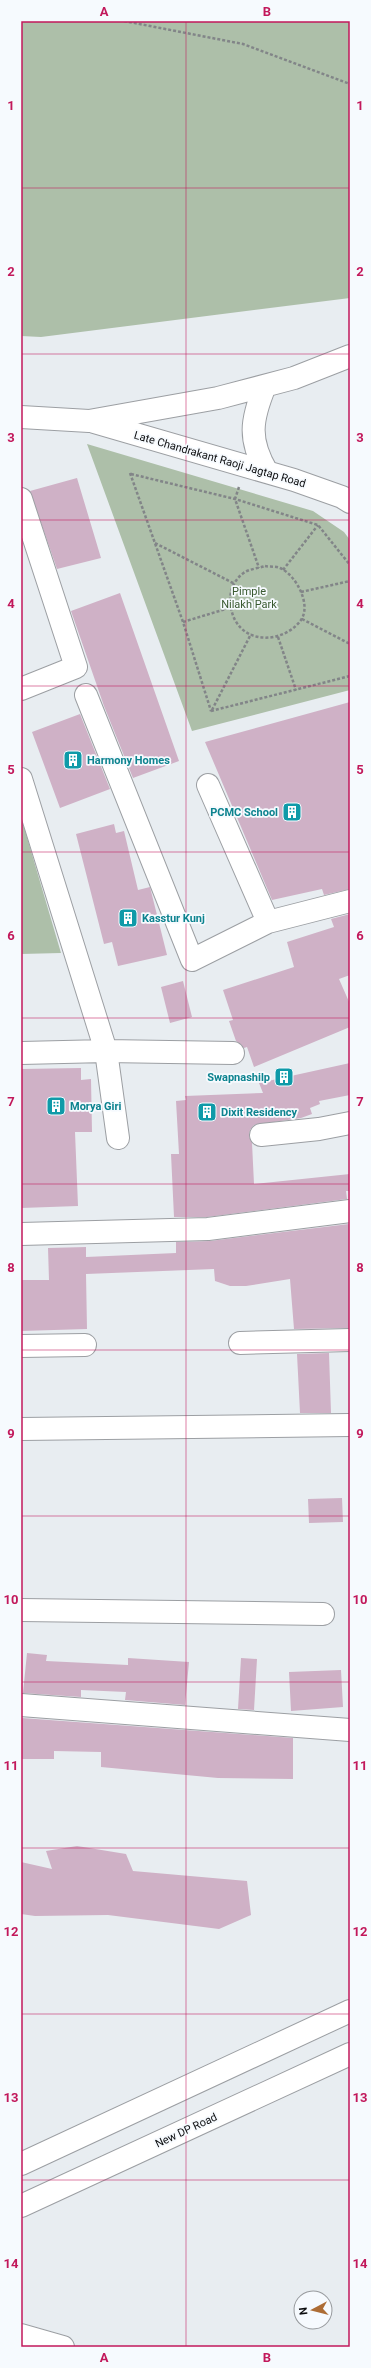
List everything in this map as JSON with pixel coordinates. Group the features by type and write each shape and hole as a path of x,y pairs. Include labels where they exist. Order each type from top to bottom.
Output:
{"street":[{"path":"21,417 89,421 218,398 294,378 350,356"},
{"path":"265,386 258,402 253,429 256,454 267,472"},
{"name":"Late Chandrakant Raoji Jagtap Road","path":"89,421 267,472 342,497 350,502"},
{"path":"21,499 76,667 21,689"},
{"path":"86,695 192,960 268,922 350,901"},
{"path":"21,779 106,1051 118,1138"},
{"path":"208,785 268,922"},
{"path":"21,1053 106,1051 233,1053"},
{"path":"261,1135 319,1129 350,1123"},
{"path":"21,1234 208,1229 350,1211"},
{"path":"240,1343 350,1340"},
{"path":"21,1346 85,1345"},
{"path":"21,1429 350,1425"},
{"path":"21,1610 322,1614"},
{"path":"21,1705 350,1730"},
{"path":"21,2164 350,2011"},
{"name":"New DP Road","path":"21,2206 350,2054"},
{"path":"21,2335 63,2347"}],"path":[{"path":"124,21 242,44 350,84"},
{"path":"211,711 183,622 130,474 235,499 318,525 350,565"},
{"path":"235,499 259,568"},
{"path":"283,570 318,525"},
{"path":"155,543 234,584"},
{"path":"265,566 283,570 293,577 301,592 305,608 302,619 292,629 278,637 264,639 251,634 237,624 229,608 230,592 234,584 246,571 259,568 265,566"},
{"path":"301,592 350,581"},
{"path":"183,622 229,608"},
{"path":"302,619 350,644"},
{"path":"211,711 251,634"},
{"path":"278,637 296,690"},
{"path":"211,711 350,676"}],"green space":[{"path":"21,21 350,21 350,298 41,337 21,336"},
{"name":"Pimple Nilakh Park","path":"87,444 313,511 344,532 350,540 350,690 192,731"},
{"path":"21,817 61,953 21,954"}],"building":[{"path":"77,478 101,558 57,569 30,491"},
{"path":"120,593 179,761 133,778 104,706 71,611"},
{"name":"PCMC School","path":"350,702 350,889 324,895 322,889 272,900 205,742"},
{"name":"Harmony Homes","path":"80,714 110,789 60,808 32,732"},
{"path":"114,824 116,833 124,831 138,890 150,887 167,955 118,966 112,942 104,944 76,834"},
{"path":"350,914 350,975 339,979 350,1004 350,1027 254,1067 247,1047 244,1048 236,1041 229,1021 233,1020 223,990 294,967 287,942 334,927 331,919"},
{"path":"183,981 192,1017 170,1023 161,987"},
{"path":"350,1063 350,1095 319,1101 320,1104 310,1108 312,1114 301,1118 254,1125 250,1130 249,1136 252,1143 254,1184 350,1174 350,1191 346,1191 347,1199 207,1217 174,1217 171,1154 179,1154 176,1101 186,1100 185,1096 263,1093 259,1083"},
{"path":"81,1068 81,1080 91,1079 92,1132 75,1132 78,1206 21,1208 21,1069"},
{"path":"349,1224 350,1328 294,1329 290,1279 246,1286 230,1286 215,1281 214,1269 86,1274 87,1329 21,1331 21,1280 49,1280 48,1248 86,1247 86,1257 176,1253 176,1242 210,1241"},
{"path":"329,1353 331,1413 300,1413 297,1354"},
{"path":"342,1498 343,1522 309,1523 308,1499"},
{"path":"27,1653 47,1655 46,1661 128,1665 128,1658 189,1662 185,1705 125,1700 126,1692 81,1690 81,1697 23,1693"},
{"path":"241,1658 257,1659 254,1710 238,1709"},
{"path":"341,1670 343,1707 291,1711 289,1672"},
{"path":"22,1718 293,1738 293,1779 218,1778 101,1767 101,1752 54,1751 54,1759 22,1759"},
{"path":"77,1846 126,1854 133,1871 247,1881 251,1915 219,1929 108,1915 35,1916 21,1914 21,1862 52,1869 46,1851"}],"place":[{"name":"Harmony Homes","path":"73,760"},
{"name":"PCMC School","path":"292,812"},
{"name":"Kasstur Kunj","path":"128,918"},
{"name":"Swapnashilp","path":"284,1077"},
{"name":"Morya Giri","path":"56,1106"},
{"name":"Dixit Residency","path":"207,1112"}]}
